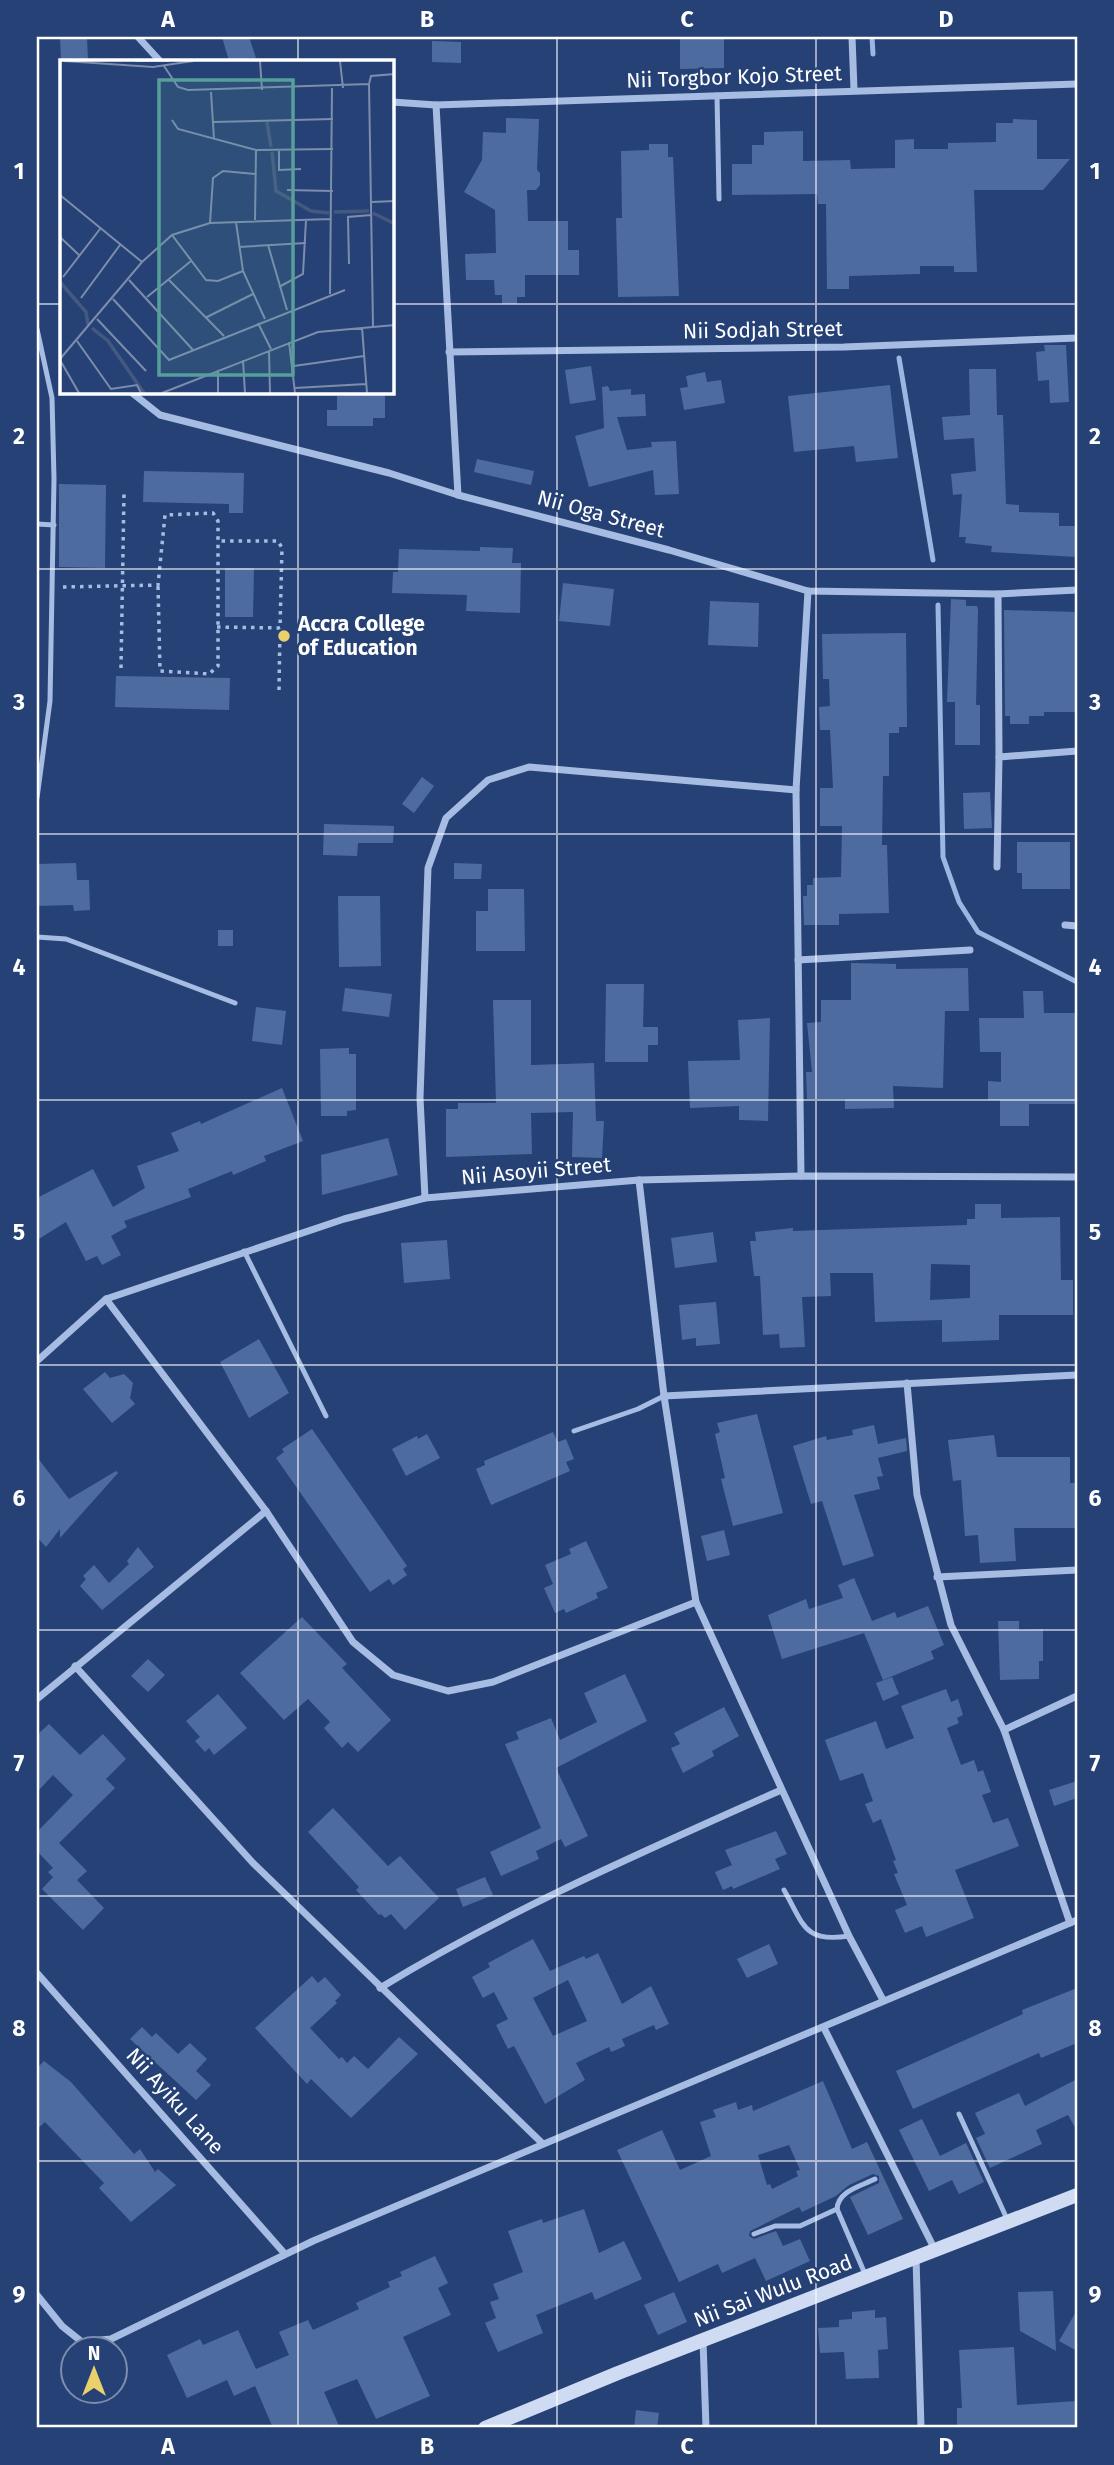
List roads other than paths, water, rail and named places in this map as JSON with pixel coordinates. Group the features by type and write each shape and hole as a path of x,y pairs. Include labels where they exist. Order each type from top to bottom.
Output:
{"street":[{"path":"138,37 159,60"},
{"path":"852,37 854,90"},
{"name":"Nii Torgbor Kojo Street","path":"394,102 436,105 1077,84"},
{"path":"436,105 458,495"},
{"name":"Nii Sodjah Street","path":"449,352 844,347 1077,338"},
{"name":"Nii Oga Street","path":"134,394 160,415 389,472 458,495 669,550 808,591 998,594 1077,590"},
{"path":"801,1176 796,790 808,591"},
{"path":"997,867 998,594"},
{"path":"999,757 1077,751"},
{"path":"425,1198 420,1098 428,868 446,818 488,780 529,766 796,790"},
{"path":"1065,926 1077,926"},
{"path":"798,960 970,950"},
{"name":"Nii Asoyii Street","path":"37,1361 106,1300 344,1219 425,1198 639,1180 801,1176 1077,1177"},
{"path":"639,1180 664,1396 696,1602 849,1936 883,2000"},
{"path":"106,1300 266,1511 353,1642 393,1675 448,1691 493,1682 696,1602"},
{"path":"664,1396 1077,1375"},
{"path":"37,2295 62,2326 82,2343 111,2339 285,2254 542,2143 1074,1922 1004,1730 951,1625 917,1495 907,1383"},
{"path":"37,1699 266,1511"},
{"path":"937,1577 1077,1570"},
{"path":"75,1666 253,1863 542,2143"},
{"path":"1004,1730 1077,1696"},
{"path":"380,1988 586,1877 781,1790"},
{"name":"Nii Ayiku Lane","path":"37,1973 285,2254"},
{"path":"824,2028 935,2251"},
{"name":"Nii Sai Wulu Road","path":"486,2428 703,2340 1077,2195"},
{"path":"916,2258 921,2428"},
{"path":"703,2340 706,2428"}],"lane":[{"path":"717,95 719,199"},
{"path":"37,328 52,398 54,525 50,701 37,798"},
{"path":"37,524 54,525"},
{"path":"37,937 66,939 236,1003"},
{"path":"244,1251 326,1416"},
{"path":"574,1431 638,1409 664,1396"},
{"path":"785,1890 808,1932 828,1940 849,1936"},
{"path":"959,2114 1009,2222"},
{"path":"866,2277 837,2209 841,2196 875,2179"},
{"path":"754,2234 775,2225 800,2225 837,2209"}],"waterway":[{"path":"872,37 873,54"},
{"path":"899,358 933,560"},
{"path":"938,605 943,857 959,902 978,932 1077,982"}],"place":[{"name":"Accra College of Education","path":"284,636"}]}
